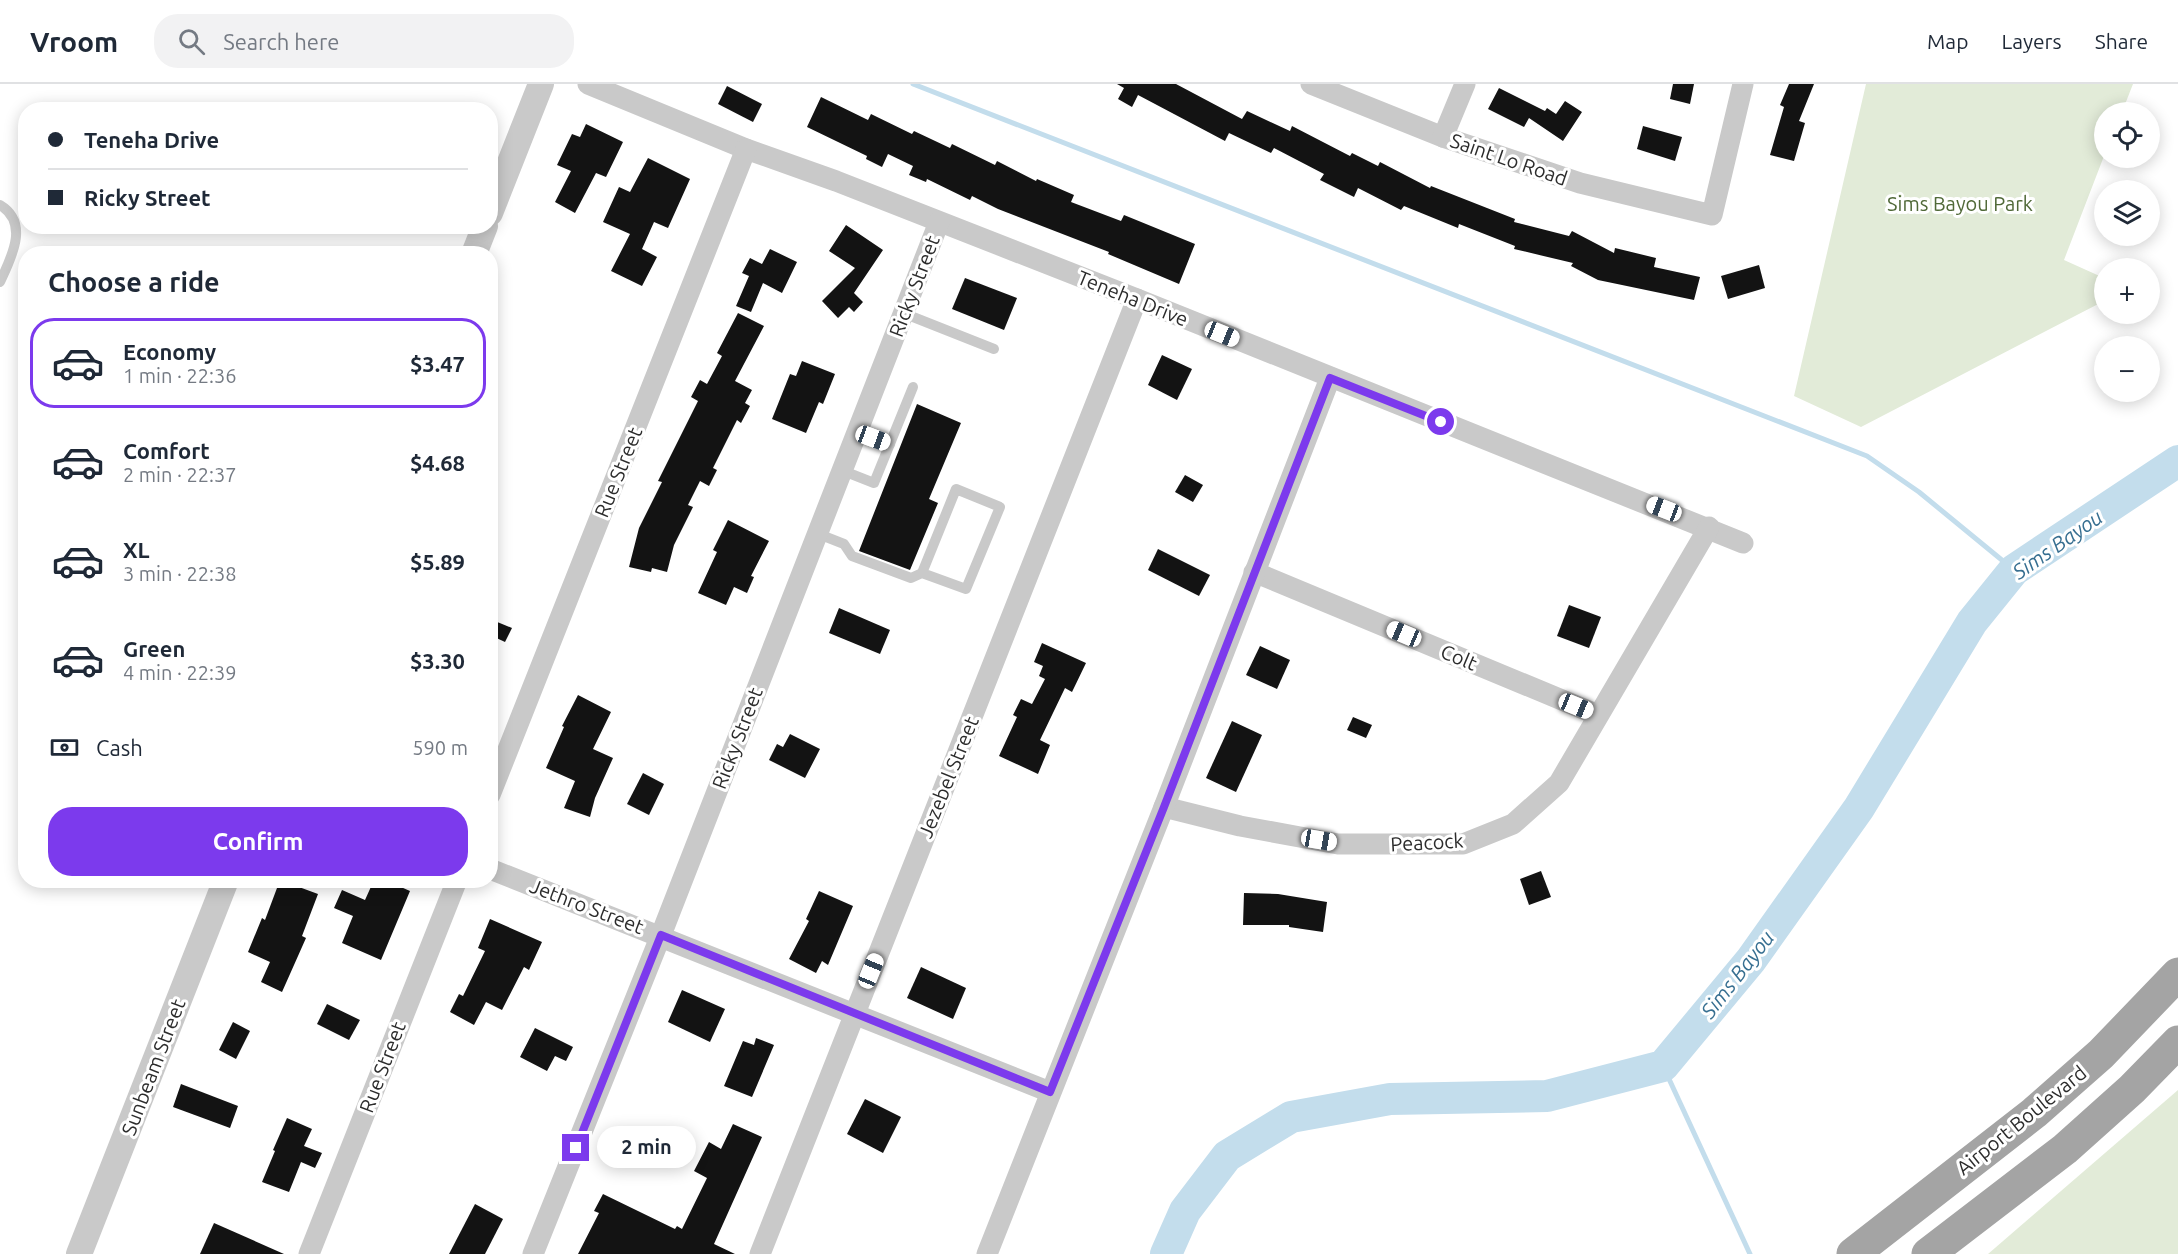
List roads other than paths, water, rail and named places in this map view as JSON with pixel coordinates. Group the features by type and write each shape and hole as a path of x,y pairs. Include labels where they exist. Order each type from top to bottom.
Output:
{"main road":[{"name":"Airport Boulevard","path":"1853,1254 2034,1113 2173,990"},
{"path":"1928,1254 2065,1149 2132,1089 2178,1042"}],"street":[{"path":"498,193 542,84"},
{"name":"Teneha Drive","path":"588,84 746,149 1137,299 1330,378 1709,527 1743,543"},
{"name":"Saint Lo Road","path":"1311,84 1443,137 1580,183 1712,215 1743,84"},
{"path":"1443,137 1465,84"},
{"name":"Rue Street","path":"498,775 746,149"},
{"name":"Ricky Street","path":"533,1254 661,935 939,222"},
{"name":"Jezebel Street","path":"760,1254 1137,299"},
{"path":"987,1254 1164,807 1330,378"},
{"name":"Peacock","path":"1164,807 1240,826 1338,844 1463,844 1513,824 1558,783 1709,527"},
{"name":"Colt","path":"1254,572 1598,715"},
{"name":"Jethro Street","path":"498,872 661,935 1050,1092"},
{"name":"Sunbeam Street","path":"79,1254 223,888"},
{"name":"Rue Street","path":"309,1254 454,888"}],"lane":[{"path":"0,205 8,209 18,230 15,250 0,282"},
{"path":"903,313 994,349"},
{"path":"841,470 874,483 913,387"},
{"path":"856,432 890,444"},
{"path":"816,533 844,544 852,556 911,578 922,573 957,489 1000,507 966,589 922,573"}],"waterway":[{"path":"913,84 1867,456 1919,492 2014,570"},
{"name":"Sims Bayou","path":"1166,1254 1185,1211 1227,1156 1291,1117 1390,1099 1547,1096 1663,1066 1751,960 1859,808 1972,622 2014,570 2178,461"},
{"path":"1663,1066 1750,1254"}],"park label":[{"name":"Sims Bayou Park","path":"1960,203"}]}
